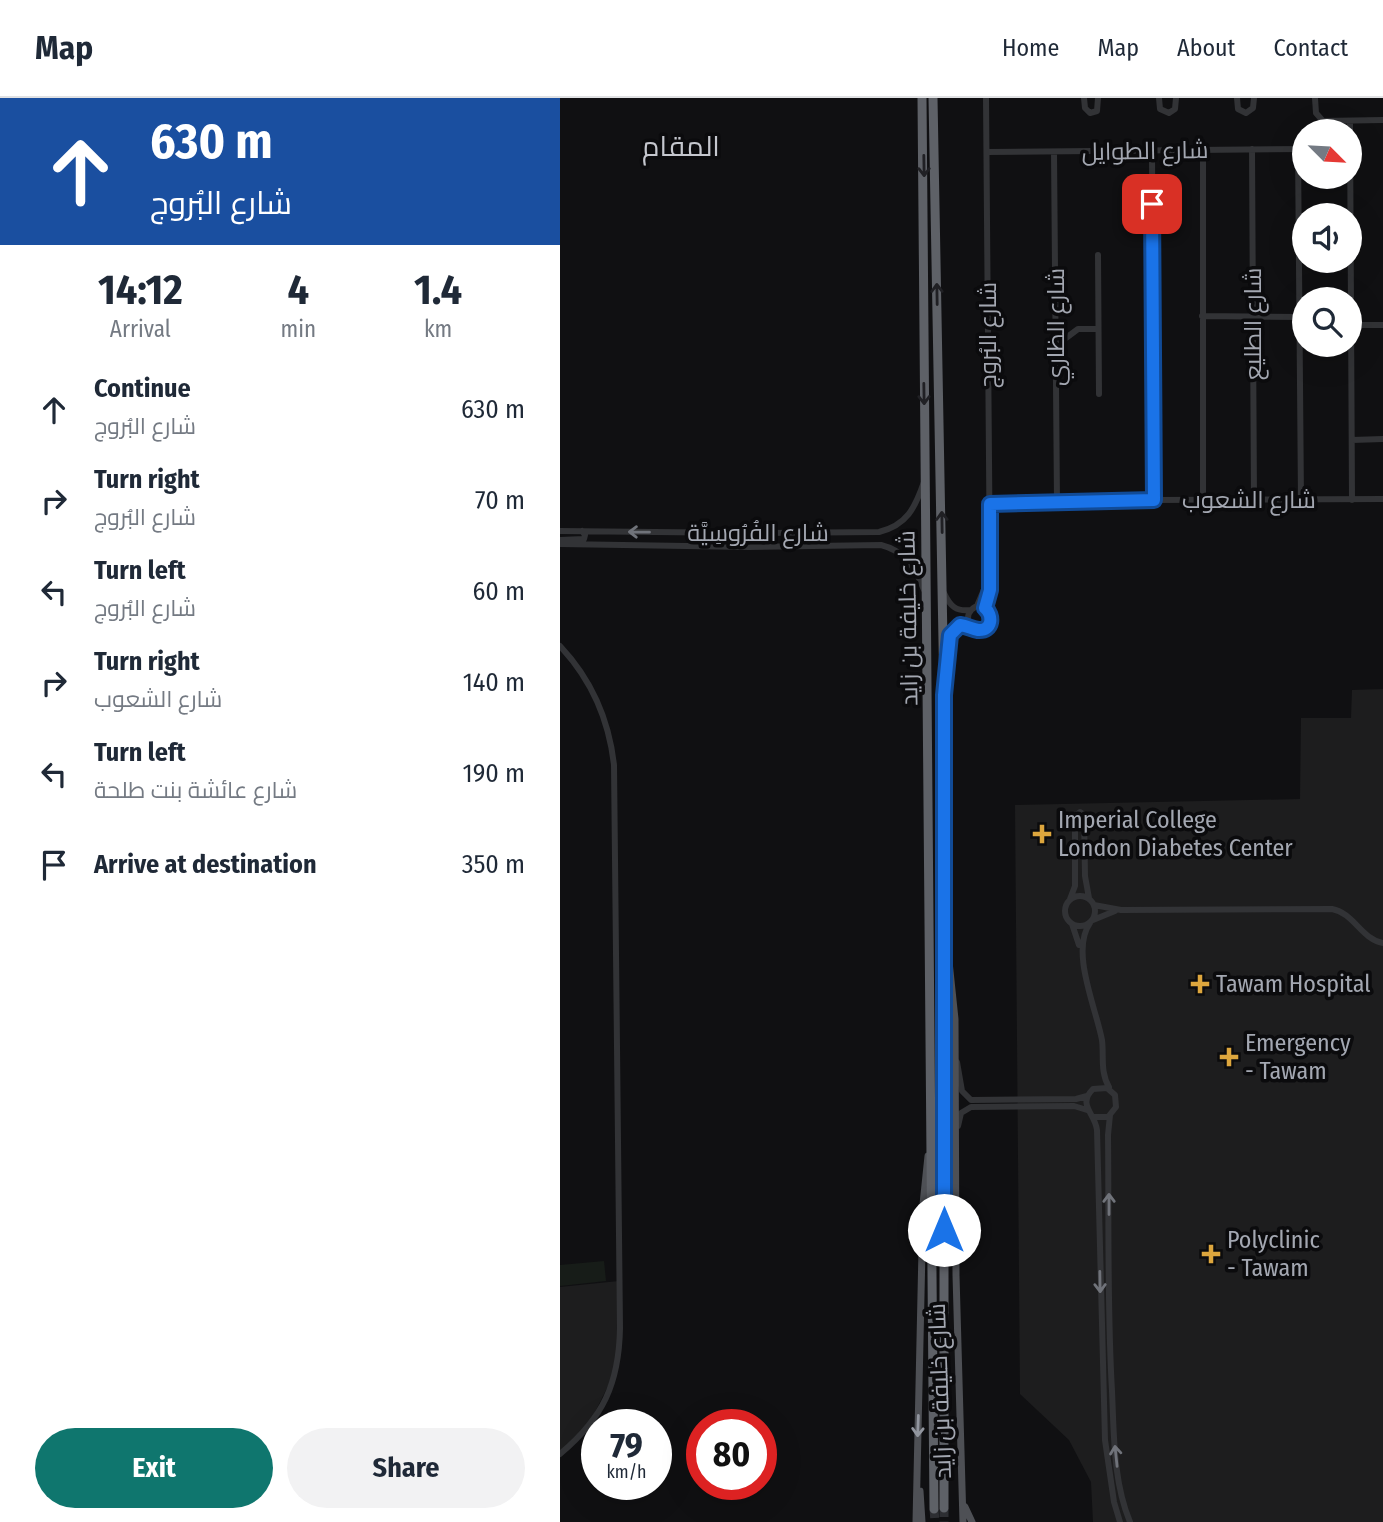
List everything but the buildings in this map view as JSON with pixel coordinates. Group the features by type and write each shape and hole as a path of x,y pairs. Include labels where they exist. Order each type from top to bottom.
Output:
{"highway":[{"name":"شارع خليفة بن زايد","path":"922,98 932,1138 939,1509 944,695 933,98"}],"main road":[{"name":"شارع خليفة بن زايد","path":"944,923 953,995 955,1056 957,1340 963,1522"},
{"name":"شارع خليفة بن زايد","path":"914,1522 923,1204 932,1138"},
{"path":"916,1477 924,1522"},
{"path":"962,1500 972,1522"}],"street":[{"name":"شارع البُروج","path":"985,608 990,590 986,98"},
{"path":"1084,98 1084,108 1090,113 1097,111 1098,98"},
{"path":"1159,98 1160,109 1169,113 1175,109 1176,98"},
{"path":"1237,98 1238,109 1246,113 1253,108 1254,98"},
{"path":"1315,98 1316,113 1321,119"},
{"path":"1362,121 1383,120"},
{"name":"شارع الطليع","path":"1252,149 1254,499"},
{"name":"شارع الطوايل","path":"987,152 1292,149"},
{"path":"1152,150 1154,500"},
{"path":"1203,150 1203,500"},
{"name":"شارع الظاري","path":"1054,152 1057,502"},
{"path":"1301,189 1301,287"},
{"path":"1350,189 1350,287"},
{"path":"1098,255 1099,394"},
{"path":"1202,316 1292,319"},
{"path":"1362,324 1383,325"},
{"path":"1056,341 1066,338 1078,329 1098,329"},
{"path":"1301,357 1301,500"},
{"path":"1351,357 1352,500"},
{"path":"1352,440 1383,439"},
{"name":"شارع الفُرُوسِيَّة","path":"560,531 879,532 909,516 926,477"},
{"name":"شارع الشعوب","path":"990,504 1383,499"},
{"path":"560,542 584,539 582,531"},
{"name":"شارع الفُرُوسِيَّة","path":"560,542 749,547 881,545 896,550 910,562 927,597"},
{"name":"شارع البُروج","path":"974,608 985,589 989,571"},
{"path":"943,590 954,608 961,611 985,608 991,617 989,625 982,629 960,625 950,635 944,695"},
{"path":"971,626 968,618 974,608"},
{"path":"560,646 579,669 597,702 607,726 614,765 620,1317 617,1368 608,1394 585,1432 560,1454"},
{"path":"955,1056 962,1091 971,1100 1076,1099 1087,1096 1093,1089 1100,1070 1099,1051 1087,999 1080,947 1065,912 1075,886 1075,816 1080,811 1084,815 1084,876 1088,898 1094,905 1095,914 1084,932 1083,946 1088,986 1103,1050 1103,1073 1115,1096 1115,1109 1102,1118 1074,1106 971,1107 961,1113 955,1135"},
{"path":"1070,899 1079,896 1088,898"},
{"path":"1094,905 1121,911 1332,909 1346,915 1370,938 1383,943"},
{"path":"1072,924 1081,927 1121,911"},
{"path":"1093,1089 1110,1089"},
{"path":"1087,1096 1088,1111"},
{"path":"1110,1115 1110,1370 1114,1443 1122,1497 1130,1522"},
{"path":"1094,1116 1097,1130 1104,1440 1120,1522"},
{"path":"1099,1239 1103,1259 1109,1262"}],"shaded area":[{"name":"Tawam Hospital","path":"1383,689 1383,1522 1093,1522 1091,1482 1069,1440 1020,1394 1015,805 1300,799 1301,718 1351,718 1352,690"},
{"path":"604,1261 606,1281 560,1286 560,1265"},
{"path":"619,1281 617,1368 596,1409 581,1409 581,1435 560,1451 560,1287"}],"tunnel":[{"path":"944,1508 944,1522"},
{"path":"934,1509 935,1522"}],"place":[{"name":"Imperial College London Diabetes Center","path":"1042,834"},
{"name":"Tawam Hospital","path":"1200,984"},
{"name":"Emergency - Tawam","path":"1229,1057"},
{"name":"Polyclinic - Tawam","path":"1211,1254"}],"district":[{"name":"المقام","path":"681,146"}],"route":[{"path":"944,1230 944,695 950,635 954,628 960,625 982,629 991,621 990,612 985,608 990,590 990,504 1154,500 1152,204"}]}
